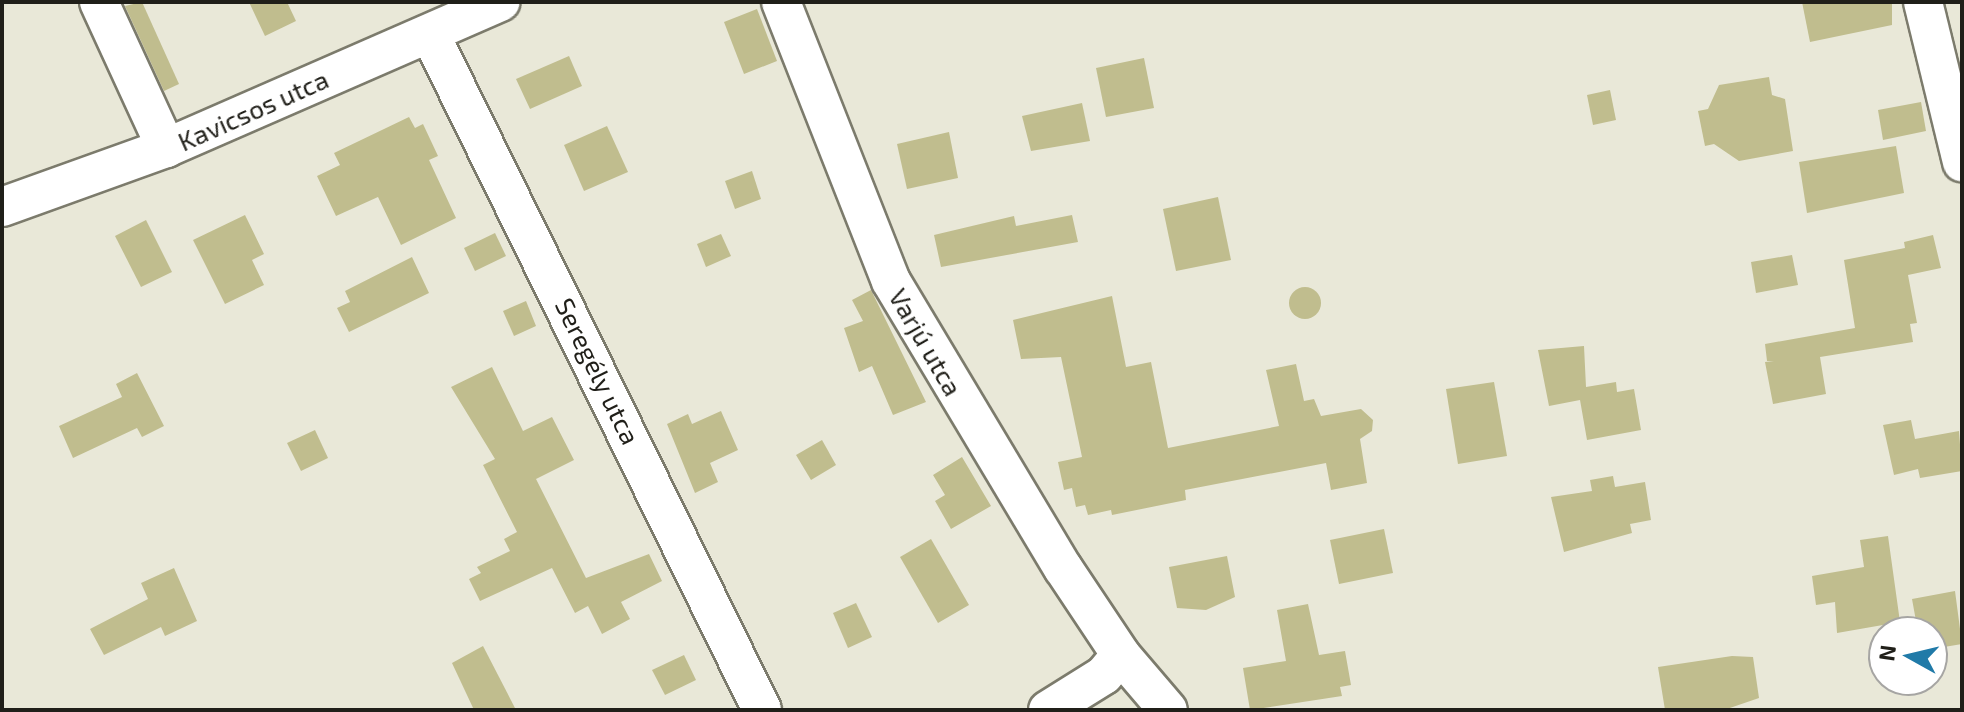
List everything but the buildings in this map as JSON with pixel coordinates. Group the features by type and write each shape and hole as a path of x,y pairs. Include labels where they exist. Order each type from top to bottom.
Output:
{"street":[{"path":"99,2 166,148"},
{"name":"Kavicsos utca","path":"2,207 166,148 500,2"},
{"name":"Varjú utca","path":"781,2 891,281 977,432 1121,655 1168,710"},
{"path":"1923,2 1962,162"},
{"name":"Seregély utca","path":"430,34 762,710"},
{"path":"1048,710 1104,675 1121,655"}]}
